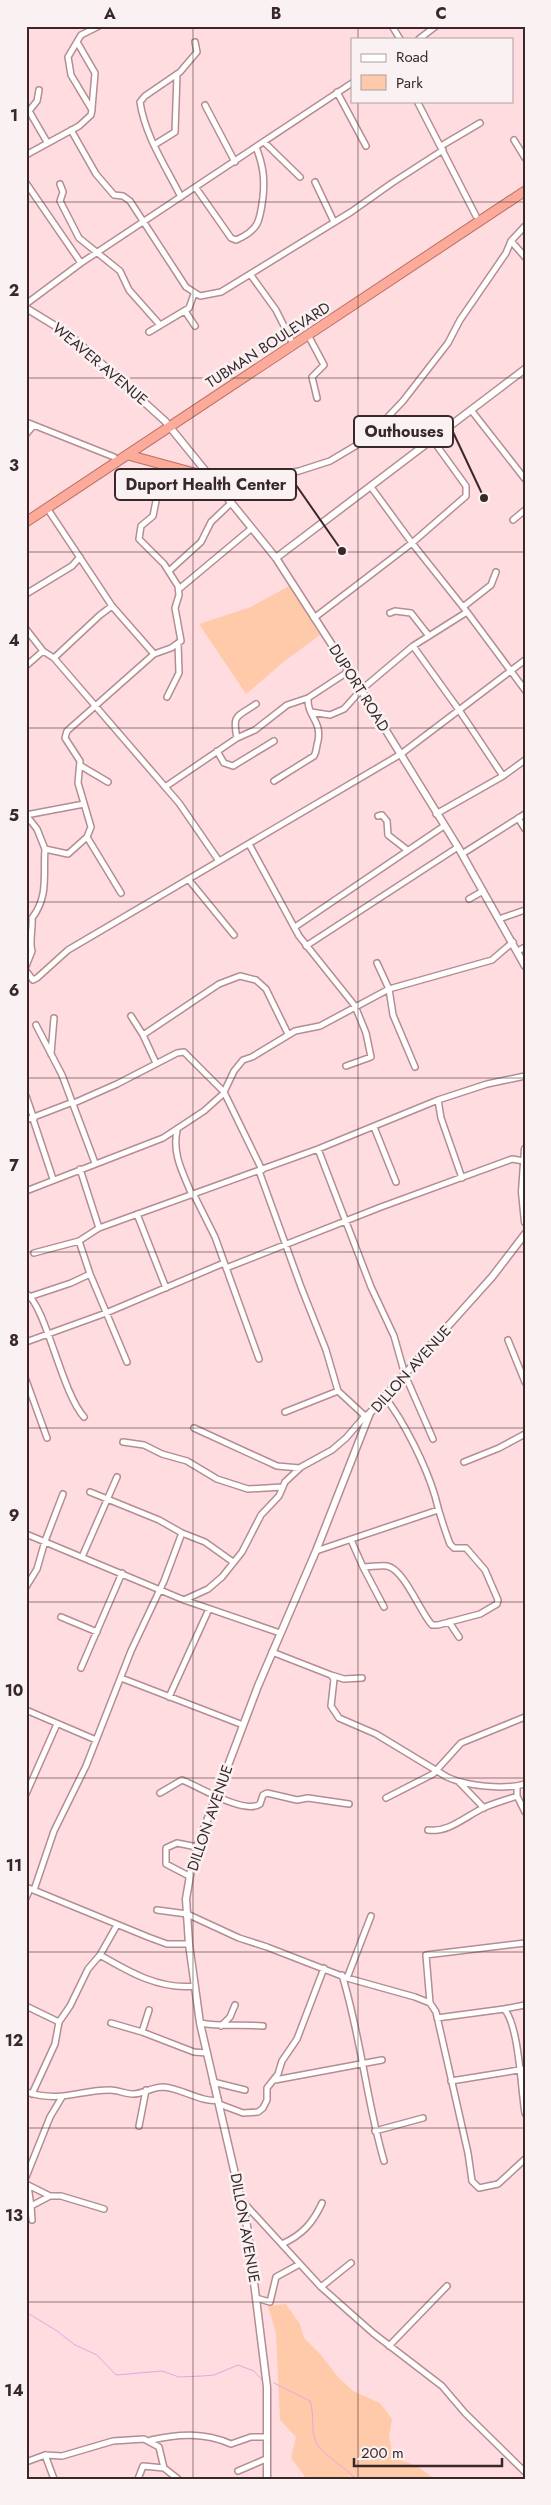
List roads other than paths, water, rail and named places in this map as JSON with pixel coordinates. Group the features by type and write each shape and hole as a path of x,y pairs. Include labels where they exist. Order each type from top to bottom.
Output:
{"highway":[{"name":"TUBMAN BOULEVARD","path":"26,522 128,455 167,423 525,184"},
{"name":"TUBMAN BOULEVARD","path":"26,515 167,423 308,335 525,191"},
{"path":"128,455 209,477"}],"street":[{"path":"92,110 71,75 68,57 82,35 99,26"},
{"path":"392,26 399,38"},
{"path":"420,38 436,26"},
{"path":"27,153 87,120 92,110 95,73 76,42"},
{"path":"181,197 144,122 140,101 177,74 194,58 197,52 195,42"},
{"path":"154,145 175,132 177,74"},
{"path":"26,306 81,263 351,84"},
{"path":"39,90 37,101 29,111 47,142"},
{"path":"337,92 366,146"},
{"path":"418,102 476,216"},
{"path":"205,105 235,162"},
{"path":"71,130 105,186 112,194 123,196 130,201 186,287 194,294 213,295 334,222 480,123"},
{"path":"514,140 525,158"},
{"path":"264,142 300,177"},
{"path":"196,188 231,238 236,240 244,236 258,224 263,210 264,172 256,148"},
{"path":"315,182 334,222"},
{"path":"26,183 81,263"},
{"path":"60,184 63,192 60,200 79,238 124,275 130,290 160,325"},
{"path":"222,491 251,480 299,471 330,461 368,439 392,414 448,343 460,320 506,253 511,241 525,226"},
{"path":"511,241 525,257"},
{"path":"250,274 276,310 291,340"},
{"path":"149,332 185,311 190,306 194,294"},
{"name":"WEAVER AVENUE","path":"26,306 70,336 167,423"},
{"path":"185,311 194,326"},
{"path":"308,335 324,365 312,377 317,398"},
{"path":"276,558 524,371"},
{"path":"471,410 525,479"},
{"path":"26,422 114,457"},
{"name":"DUPORT ROAD","path":"167,423 276,558 362,690 436,814 458,847 525,966"},
{"path":"26,434 33,426"},
{"path":"314,618 412,543 468,493 466,486 432,439"},
{"path":"163,466 153,516 141,526 139,532 141,543 169,571 179,589"},
{"path":"371,487 412,543 468,612 525,690"},
{"path":"169,571 201,542 210,522 232,503"},
{"path":"47,508 112,606 154,654"},
{"path":"513,520 525,510"},
{"path":"45,849 68,854 87,837 91,827 78,783 81,766 79,755 66,738 67,731 154,654 181,641 181,632 175,608 179,589 252,528"},
{"path":"26,594 72,566 80,558"},
{"path":"463,607 486,590 496,572"},
{"path":"54,658 112,606"},
{"path":"311,712 330,715 344,709 362,690 412,646 468,612"},
{"path":"390,613 411,613 430,636"},
{"path":"26,629 43,651 54,658 165,787 192,820 219,861"},
{"path":"167,698 179,673 178,643"},
{"path":"412,646 459,710 503,776"},
{"path":"26,666 43,651"},
{"path":"26,972 33,980 37,978 68,950 401,754 525,660"},
{"path":"165,787 217,751 255,730 287,705 308,698 349,671"},
{"path":"274,781 316,753 320,731 311,712 308,698"},
{"path":"238,738 234,724 236,718 256,704"},
{"path":"217,751 224,763 233,766 274,741"},
{"path":"436,814 503,776 525,760"},
{"path":"81,766 108,782"},
{"path":"26,966 32,951 30,946 33,931 32,918 40,908 44,894 45,849 37,829 26,815 84,804"},
{"path":"462,854 525,814"},
{"path":"378,816 382,815 387,821 386,836 406,850"},
{"path":"518,818 525,829"},
{"path":"294,927 444,826"},
{"path":"87,837 121,893"},
{"path":"248,844 281,908 306,946 355,1006 366,1033 371,1057 346,1066"},
{"path":"306,946 458,847"},
{"path":"189,880 234,935"},
{"path":"469,899 483,891"},
{"path":"499,919 525,910"},
{"path":"26,1191 177,1131 223,1093 234,1071 243,1060 252,1057 288,1034 320,1026 389,989 492,960 513,942"},
{"path":"518,951 525,947"},
{"path":"377,963 389,989 393,1015 416,1067"},
{"path":"143,1035 219,984 240,976 256,980 266,989 288,1034"},
{"path":"131,1016 143,1035 156,1063"},
{"path":"51,1054 54,1018"},
{"path":"36,1026 74,1103 95,1163"},
{"path":"26,1120 34,1119 74,1103 177,1053 184,1052 223,1093 235,1112 261,1170 285,1244 326,1350 338,1391 368,1414 332,1450 301,1468 282,1486 279,1496 261,1515 242,1552 208,1589 184,1600"},
{"path":"34,1253 78,1241 99,1228 318,1149 438,1100 488,1084 525,1076"},
{"path":"26,1096 53,1179"},
{"path":"438,1100 441,1118 462,1178"},
{"path":"374,1126 396,1182"},
{"path":"177,1131 174,1145 178,1164 210,1225 258,1359"},
{"path":"318,1149 372,1287 394,1336 405,1374 433,1439"},
{"path":"525,1149 525,1222"},
{"path":"26,1342 225,1265 512,1159 524,1161"},
{"path":"80,1169 99,1228"},
{"path":"137,1214 166,1288"},
{"name":"DILLON AVENUE","path":"266,2479 267,2387 244,2203 200,2023 189,1944 186,1900 189,1876 197,1847 243,1725 316,1551 368,1414 492,1277 525,1234"},
{"path":"78,1241 127,1362"},
{"path":"84,1417 76,1409 48,1335 28,1296 72,1283 90,1274"},
{"path":"508,1340 525,1382"},
{"path":"26,1380 47,1438"},
{"path":"284,1412 338,1391"},
{"path":"363,1567 392,1568 413,1594 425,1618 432,1625 486,1611 497,1604 498,1600 477,1559 466,1548 454,1548 450,1544 438,1510 435,1495 411,1440 397,1413 384,1396"},
{"path":"194,1428 276,1466 301,1468"},
{"path":"464,1462 499,1448 525,1434"},
{"path":"123,1442 144,1445 162,1454 187,1461 217,1479 248,1489 282,1486"},
{"path":"82,1557 117,1477"},
{"path":"90,1492 205,1542 233,1562"},
{"path":"26,1587 37,1568 63,1494"},
{"path":"316,1551 438,1510"},
{"path":"26,1898 54,1831 77,1787 182,1533"},
{"path":"26,1534 184,1600 280,1633"},
{"path":"351,1540 384,1607"},
{"path":"81,1668 122,1573"},
{"path":"169,1697 209,1609"},
{"path":"61,1617 97,1632"},
{"path":"449,1622 460,1637"},
{"path":"272,1652 344,1679 362,1678"},
{"path":"331,1675 334,1679 331,1706 339,1718 376,1734 459,1782 484,1808"},
{"path":"121,1678 243,1725"},
{"path":"26,1710 96,1740"},
{"path":"386,1798 425,1779 438,1770 461,1743 525,1717"},
{"path":"26,1794 57,1724"},
{"path":"160,1793 182,1780 216,1797 252,1807 261,1803 263,1795 268,1793 297,1800 308,1798 349,1804"},
{"path":"459,1782 517,1786 525,1784"},
{"path":"517,1786 517,1796 525,1812"},
{"path":"428,1830 447,1828 484,1808 517,1796"},
{"path":"189,1876 166,1864 166,1848 177,1843 197,1847"},
{"path":"30,1889 167,1944 189,1944"},
{"path":"157,1910 187,1914 239,1938 344,1977 395,1990 430,2004"},
{"path":"371,1916 344,1977 353,2013 375,2131 384,2161"},
{"path":"117,1925 100,1956 88,1969 70,2006 59,2022 55,2044 29,2093 62,2097 109,2090 132,2094 155,2087 176,2089 206,2100 219,2102 243,2113 258,2112 267,2100 267,2088 275,2080 282,2061 297,2040 324,1968"},
{"path":"525,1943 426,1955 430,2004 437,2018 468,2153 470,2179 479,2188 498,2184 525,2159"},
{"path":"100,1956 152,1982 183,1988 195,1986"},
{"path":"437,2018 504,2009 525,2004"},
{"path":"220,2027 230,2017 235,2005"},
{"path":"26,2006 59,2022"},
{"path":"504,2009 512,2019 522,2069 525,2113"},
{"path":"142,2032 149,2010"},
{"path":"111,2022 194,2052 207,2053"},
{"path":"200,2023 220,2027 237,2024 263,2026"},
{"path":"275,2080 382,2060"},
{"path":"451,2081 522,2069"},
{"path":"213,2082 245,2090"},
{"path":"139,2126 146,2090"},
{"path":"26,2177 50,2117 62,2097"},
{"path":"375,2131 423,2118"},
{"path":"27,2185 50,2196 73,2198 104,2210"},
{"path":"27,2185 32,2220"},
{"path":"31,2206 50,2196"},
{"path":"244,2203 282,2244 298,2265 321,2288 389,2346 442,2386 476,2424 525,2472"},
{"path":"282,2244 300,2235 312,2223 322,2204"},
{"path":"321,2288 351,2263"},
{"path":"256,2298 270,2302 274,2279 298,2265"},
{"path":"389,2346 447,2286"},
{"path":"26,2462 45,2455 62,2456 113,2441 150,2440 174,2434 213,2436 230,2444 251,2437 266,2437"},
{"path":"150,2440 159,2447 164,2468"},
{"path":"45,2455 54,2479"},
{"path":"238,2471 266,2459"},
{"path":"138,2479 144,2466 164,2468 178,2479"}],"waterway":[{"path":"26,2312 57,2331 75,2345 97,2355 116,2375 162,2371 179,2377 202,2376 214,2375 238,2365 254,2371 263,2381"},
{"path":"274,2383 310,2401 313,2432 318,2446 356,2479"}],"place":[{"name":"Outhouses","path":"484,498"},
{"name":"Duport Health Center","path":"342,551"}]}
